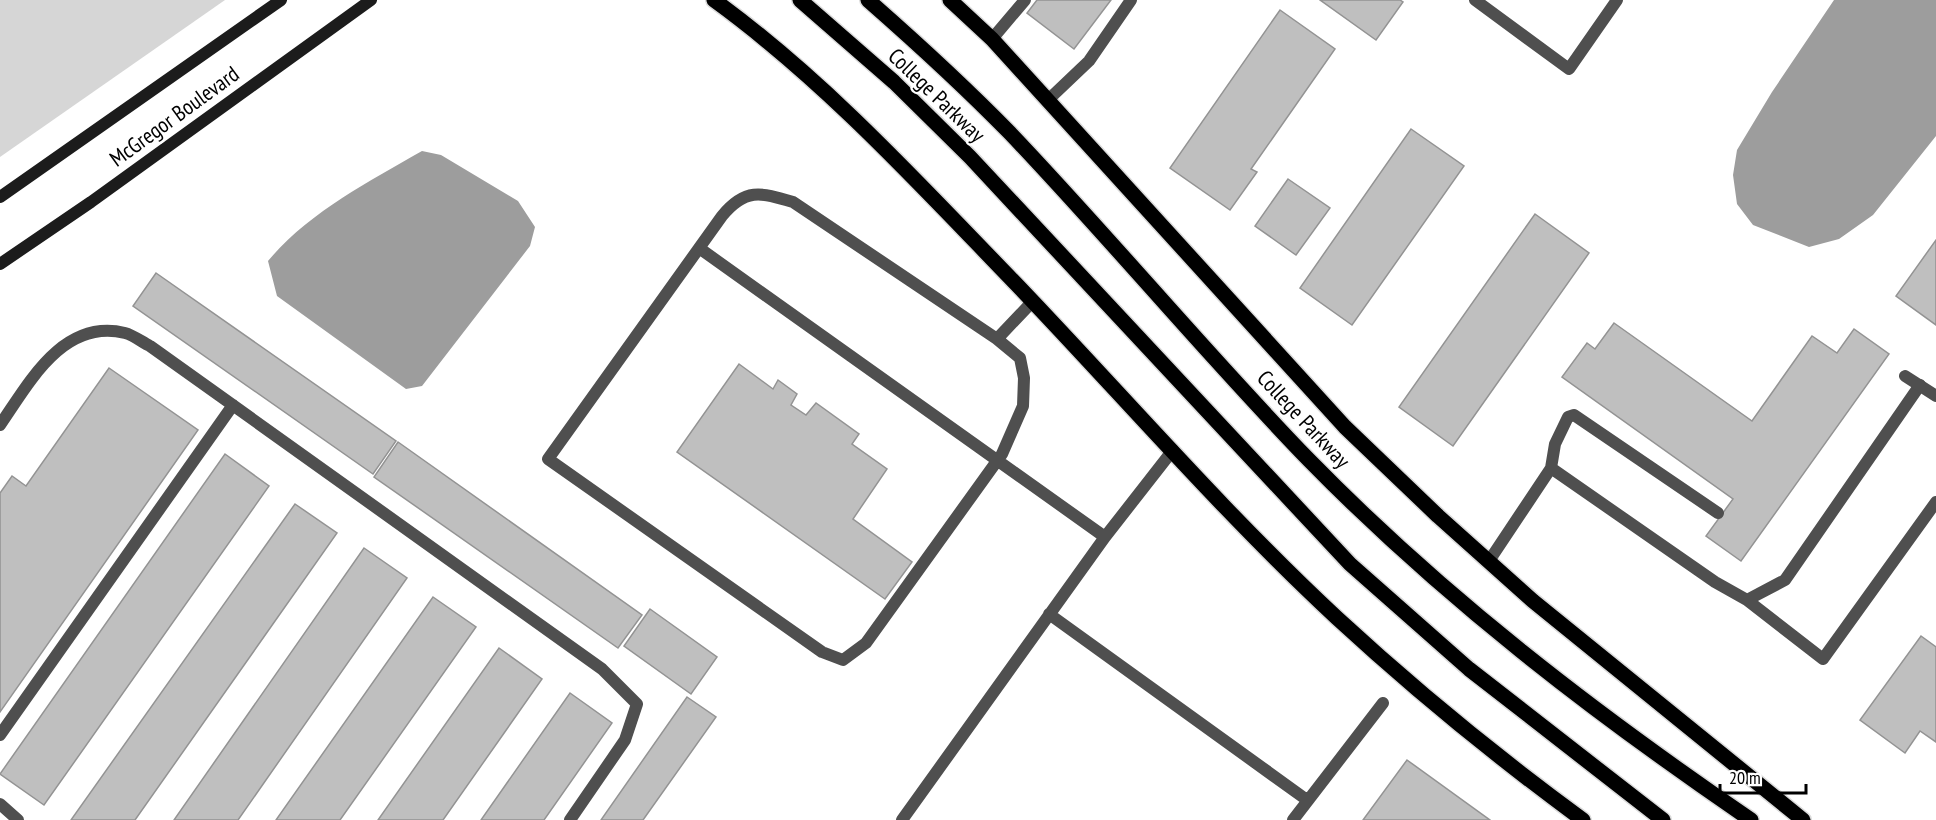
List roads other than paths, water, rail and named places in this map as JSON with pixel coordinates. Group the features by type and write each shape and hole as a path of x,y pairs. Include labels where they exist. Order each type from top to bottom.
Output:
{"main road":[{"name":"McGregor Boulevard","path":"0,197 282,0"},
{"path":"714,0 728,6 892,155 1334,616 1392,668 1517,772 1583,820"},
{"name":"College Parkway","path":"800,0 894,82 970,157 1278,490 1350,564 1469,669 1664,820"},
{"name":"College Parkway","path":"868,0 929,54 1009,132 1309,460 1388,536 1490,628 1585,703 1751,820"},
{"path":"950,0 992,39 1240,315 1345,427 1533,600 1803,820"},
{"name":"McGregor Boulevard","path":"0,264 91,202 371,1"}],"street":[{"path":"992,39 1025,0"},
{"path":"1048,100 1089,61 1131,0"},
{"path":"1475,0 1569,69 1617,0"},
{"path":"747,195 770,195 793,202 997,339 1020,358 1024,378 1023,406 999,460 866,643 843,660 822,652 548,459 699,248 734,202 747,195"},
{"path":"699,248 1105,537"},
{"path":"997,339 1033,302"},
{"path":"0,425 44,362 81,334 125,333 150,346 602,669 637,704 625,740 570,820"},
{"path":"1905,376 1936,396"},
{"path":"1747,600 1785,580 1920,385"},
{"path":"0,735 233,405"},
{"path":"1489,561 1551,468 1555,444 1568,417 1574,415 1718,513"},
{"path":"902,820 1105,537 1173,450"},
{"path":"1551,468 1714,582 1747,600 1823,659 1936,502"},
{"path":"1049,614 1307,800"},
{"path":"1293,820 1383,703"},
{"path":"0,804 18,820"}]}
